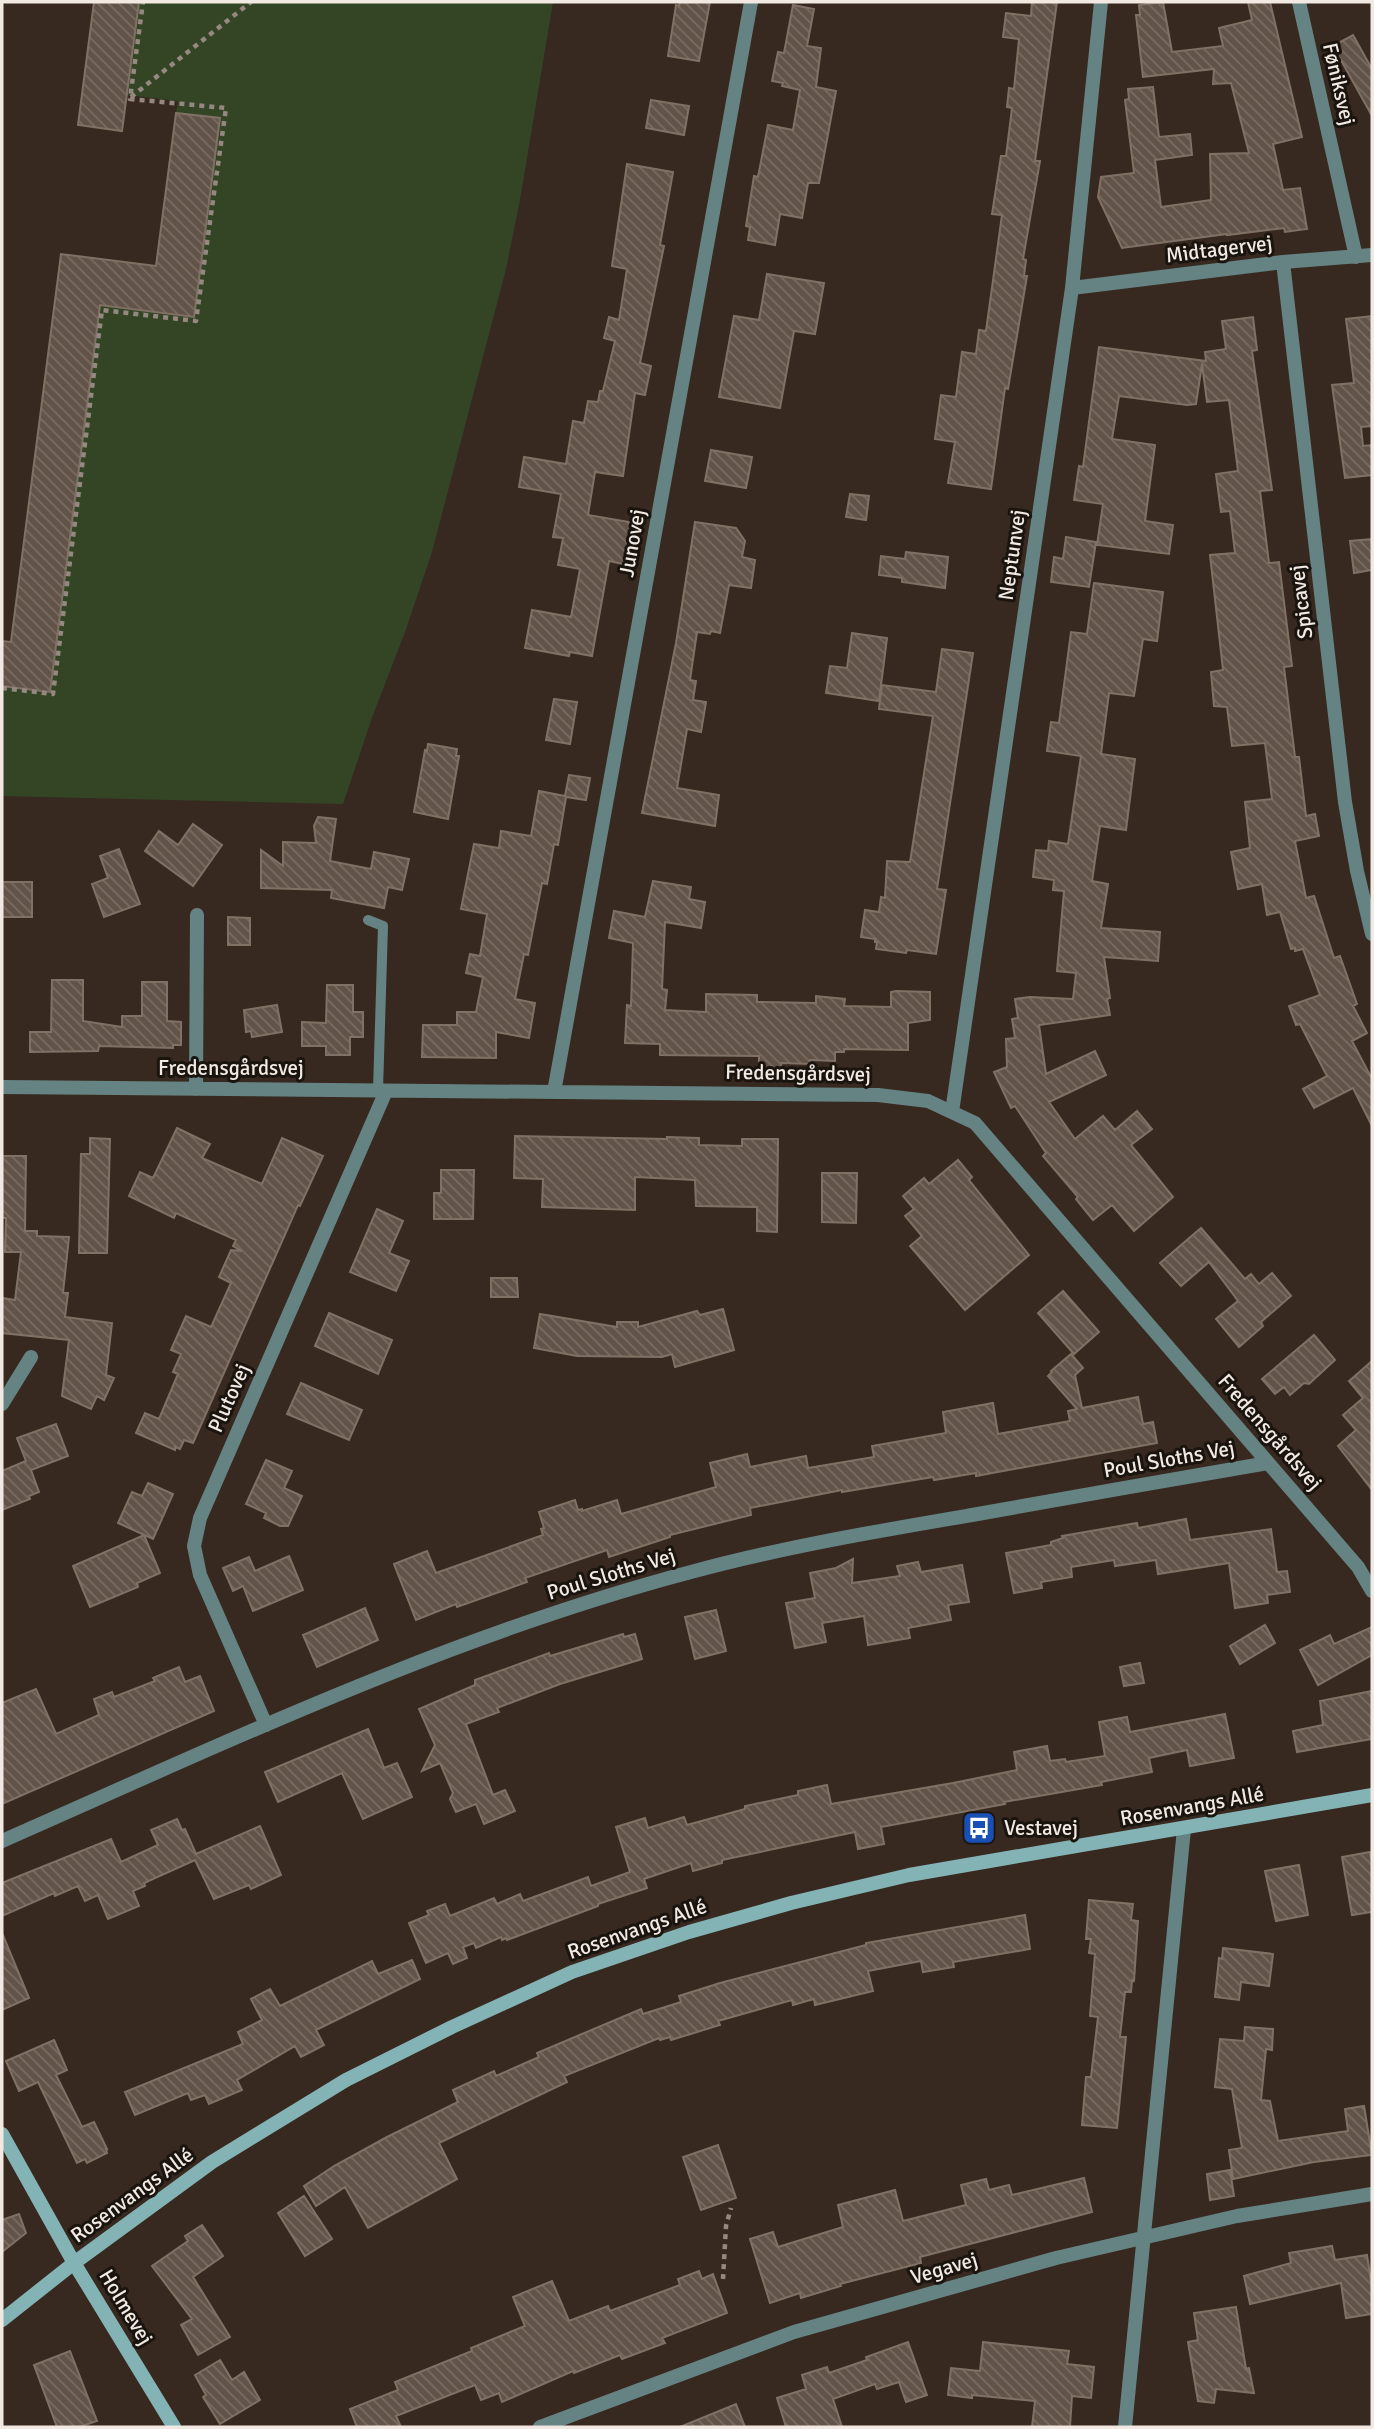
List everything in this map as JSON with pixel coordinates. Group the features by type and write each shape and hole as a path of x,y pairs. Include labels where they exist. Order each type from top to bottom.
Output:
{"street":[{"name":"Junovej","path":"554,1092 751,2"},
{"name":"Neptunvej","path":"952,1112 1072,288 1101,2"},
{"name":"Føniksvej","path":"1299,2 1356,257"},
{"name":"Midtagervej","path":"1072,288 1283,262 1372,255"},
{"name":"Spicavej","path":"1283,262 1345,802 1372,934"},
{"path":"196,1089 197,915"},
{"name":"Fredensgårdsvej","path":"2,1087 878,1095 928,1101 975,1123 1268,1462 1357,1567 1372,1591"},
{"name":"Plutovej","path":"266,1725 200,1575 194,1546 200,1518 382,1091"},
{"path":"2,1404 31,1357"},
{"name":"Poul Sloths Vej","path":"2,1841 266,1725 464,1644 575,1605 691,1572 817,1542 1268,1462"},
{"name":"Rosenvangs Allé","path":"2,2320 74,2263 212,2162 346,2080 452,2027 572,1972 689,1932 791,1903 909,1875 1372,1795"},
{"path":"1125,2427 1184,1829"},
{"name":"Holmevej","path":"2,2134 74,2263 174,2427"},
{"name":"Vegavej","path":"540,2427 794,2332 1056,2259 1237,2216 1372,2194"}],"lane":[{"path":"368,920 383,926 382,1091"}],"path":[{"path":"130,99 143,2"},
{"path":"130,99 251,2"},
{"path":"2,688 52,694 102,310 196,321 226,108 130,99"},
{"path":"723,2279 726,2226 731,2208"}],"green space":[{"path":"139,2 553,2 506,269 432,552 343,804 2,796 2,686 50,692 100,305 194,317 219,119 176,113 178,101 127,95"}],"building":[{"path":"94,2 139,2 122,131 78,125"},
{"path":"680,2 710,2 699,61 668,56 676,5 679,6"},
{"path":"1032,2 1057,2 1035,161 1040,161 1023,259 1026,260 1024,276 1027,276 1008,389 1005,388 991,489 948,483 955,442 935,439 941,395 956,397 962,352 976,354 979,330 986,331 1002,215 992,214 1001,156 1006,156 1012,108 1007,107 1009,88 1014,89 1019,39 1003,37 1006,13 1031,16"},
{"path":"1163,2 1172,52 1223,46 1219,28 1252,20 1248,2 1270,2 1302,137 1273,144 1283,190 1300,188 1307,229 1285,232 1284,228 1122,248 1098,197 1101,177 1134,173 1125,100 1129,99 1128,89 1153,87 1159,137 1190,134 1192,155 1155,160 1161,207 1211,200 1210,154 1249,153 1231,83 1213,84 1214,69 1143,77 1136,15 1140,15 1139,5"},
{"path":"793,5 814,9 807,46 821,48 816,87 836,91 819,183 808,183 802,218 780,214 775,245 748,240 750,227 746,226 754,176 758,177 768,125 793,130 800,90 772,81 778,52 784,53"},
{"path":"1353,35 1372,69 1372,116 1333,46"},
{"path":"651,100 689,106 684,135 646,128"},
{"path":"176,113 220,118 194,317 100,305 50,692 2,686 2,641 11,642 61,254 156,266"},
{"path":"627,164 673,172 660,245 664,246 640,363 651,366 645,395 635,393 623,476 595,472 588,515 635,523 628,565 609,561 592,656 570,652 569,656 525,648 532,610 571,617 580,569 558,565 563,538 553,537 561,494 519,487 524,457 566,464 573,421 584,423 588,401 598,402 600,391 603,391 615,341 604,338 609,317 619,320 627,269 612,266"},
{"path":"767,274 824,283 815,334 794,331 780,408 719,397 734,316 759,320"},
{"path":"1372,316 1372,426 1361,427 1363,446 1372,445 1372,475 1345,478 1332,385 1354,383 1346,319"},
{"path":"1253,317 1257,350 1252,351 1272,490 1260,491 1269,563 1279,562 1292,666 1284,667 1295,757 1299,757 1306,816 1315,814 1319,836 1295,841 1306,898 1314,896 1334,958 1340,956 1357,1004 1353,1006 1367,1033 1352,1041 1372,1079 1372,1126 1353,1088 1314,1108 1303,1089 1327,1076 1300,1024 1296,1025 1289,1006 1320,995 1303,949 1291,949 1280,912 1267,915 1262,884 1238,889 1231,852 1250,848 1245,802 1272,799 1265,743 1232,746 1227,707 1214,706 1211,672 1223,670 1210,555 1235,553 1230,511 1221,512 1216,474 1238,471 1229,400 1207,402 1202,364 1196,404 1119,396 1112,439 1155,445 1145,521 1173,525 1169,554 1097,545 1103,504 1074,500 1079,466 1083,467 1099,347 1206,361 1205,352 1226,349 1222,321"},
{"path":"711,450 752,457 746,488 705,481"},
{"path":"850,494 869,496 866,520 846,517"},
{"path":"695,522 736,528 745,541 742,557 755,560 751,588 729,585 720,633 697,632 690,680 696,681 693,700 706,702 701,732 687,729 677,788 719,795 715,826 642,813 676,643"},
{"path":"1066,537 1096,542 1089,587 1051,582 1054,557 1063,559"},
{"path":"1372,539 1372,570 1354,573 1350,541"},
{"path":"906,552 948,557 945,588 902,582 902,578 879,575 881,556 905,559"},
{"path":"1094,583 1163,592 1157,641 1143,639 1134,696 1109,693 1101,754 1135,759 1126,830 1100,826 1092,881 1108,884 1101,928 1160,932 1158,961 1104,957 1110,1015 1039,1025 1046,1074 1095,1051 1106,1075 1049,1102 1075,1139 1103,1116 1115,1130 1137,1111 1152,1129 1131,1145 1173,1197 1134,1231 1112,1205 1093,1220 1076,1199 1078,1197 1043,1156 1046,1153 1015,1106 1011,1108 994,1072 1007,1067 1006,1039 1015,1038 1012,1019 1018,1018 1015,999 1073,999 1076,973 1057,971 1064,891 1053,890 1054,880 1033,877 1036,850 1048,851 1049,841 1068,844 1081,756 1047,751 1051,722 1059,723 1071,632 1087,634"},
{"path":"852,633 887,638 879,701 826,693 830,666 847,668"},
{"path":"942,649 973,653 937,889 946,890 936,954 876,949 875,939 861,937 865,910 879,912 881,897 885,898 887,861 910,862 933,716 879,709 882,685 936,692"},
{"path":"554,699 577,702 570,744 546,740"},
{"path":"428,744 457,749 456,756 459,756 448,819 414,812"},
{"path":"569,775 590,778 586,800 566,797 558,845 554,844 547,884 542,883 528,955 524,954 515,999 535,1003 529,1038 496,1032 496,1058 422,1057 423,1025 457,1025 457,1012 476,1012 483,977 466,973 470,954 480,956 487,914 461,909 474,844 499,848 501,831 531,836 539,791 565,796"},
{"path":"318,817 336,819 330,861 371,869 374,852 409,859 402,890 388,887 384,908 331,898 332,890 261,888 261,850 283,866 283,842 316,843 314,826"},
{"path":"193,824 222,845 193,886 145,851 159,831 178,845"},
{"path":"119,849 140,904 104,917 92,884 108,878 100,856"},
{"path":"653,881 691,887 689,899 705,902 701,928 665,922 662,989 667,990 665,1010 706,1012 706,994 757,995 757,1002 816,1003 816,996 845,999 844,1006 891,1007 891,992 930,992 930,1020 908,1023 908,1050 844,1049 844,1052 835,1052 835,1061 781,1063 780,1078 759,1077 759,1056 660,1055 660,1044 625,1043 627,1005 631,1006 633,943 609,938 614,911 645,917"},
{"path":"2,882 32,882 32,917 2,917"},
{"path":"228,917 250,918 250,945 228,945"},
{"path":"52,980 83,980 83,1021 122,1027 122,1016 142,1016 142,982 167,982 167,1021 181,1022 181,1045 173,1045 173,1048 99,1046 98,1051 30,1052 30,1032 51,1032"},
{"path":"327,985 353,985 353,1012 363,1012 363,1037 350,1037 350,1055 326,1055 326,1046 302,1046 302,1022 326,1023"},
{"path":"277,1005 282,1032 252,1037 251,1031 246,1032 244,1010"},
{"path":"177,1128 210,1144 202,1158 262,1184 282,1138 323,1156 300,1206 298,1205 193,1443 184,1440 180,1449 175,1447 175,1450 136,1433 145,1413 159,1419 178,1374 173,1372 181,1354 171,1350 186,1316 211,1327 231,1283 219,1277 231,1250 242,1251 233,1246 236,1240 176,1213 174,1218 129,1196 140,1172 153,1178"},
{"path":"515,1136 699,1138 699,1145 742,1146 742,1139 778,1139 777,1232 757,1231 757,1207 696,1206 695,1180 635,1177 635,1210 542,1207 543,1179 514,1178"},
{"path":"90,1138 110,1139 107,1253 79,1253 81,1154 90,1154"},
{"path":"2,1156 26,1156 25,1231 37,1231 37,1236 69,1237 63,1293 68,1293 65,1317 112,1323 106,1375 114,1378 104,1400 97,1396 91,1409 62,1396 69,1340 2,1333 2,1298 15,1300 21,1252 5,1252"},
{"path":"958,1160 972,1177 969,1180 1029,1255 965,1310 910,1246 922,1236 905,1216 914,1209 903,1196 924,1178 929,1184"},
{"path":"441,1170 474,1170 473,1219 434,1219 434,1193 441,1193"},
{"path":"822,1173 857,1173 856,1223 822,1222"},
{"path":"377,1209 403,1221 389,1253 409,1261 396,1291 350,1272"},
{"path":"1201,1228 1245,1279 1251,1274 1259,1284 1272,1273 1291,1296 1261,1322 1263,1326 1239,1347 1216,1319 1238,1301 1209,1262 1181,1286 1160,1263"},
{"path":"491,1278 517,1278 518,1297 491,1297"},
{"path":"1063,1291 1099,1332 1074,1354 1038,1313"},
{"path":"723,1309 734,1350 675,1367 672,1354 662,1357 577,1356 534,1348 540,1314 617,1327 617,1322 638,1322 638,1327 697,1311 700,1315"},
{"path":"329,1313 392,1340 378,1374 315,1346"},
{"path":"1314,1335 1335,1360 1309,1384 1304,1383 1290,1395 1284,1387 1275,1394 1262,1379"},
{"path":"1071,1354 1083,1368 1075,1375 1082,1408 1138,1397 1143,1424 1153,1422 1157,1443 976,1476 976,1473 934,1480 933,1477 842,1490 750,1508 751,1515 670,1535 609,1557 607,1550 525,1578 527,1582 457,1607 456,1604 416,1620 394,1564 427,1551 436,1573 543,1535 541,1529 544,1528 539,1512 575,1500 578,1510 582,1511 617,1500 621,1514 716,1487 710,1463 747,1454 750,1467 806,1456 808,1468 874,1457 872,1446 946,1433 943,1412 993,1403 998,1434 1070,1421 1068,1411 1077,1409 1048,1376"},
{"path":"1372,1361 1372,1490 1338,1446 1356,1430 1343,1415 1363,1398 1349,1381"},
{"path":"301,1383 362,1410 349,1440 287,1414"},
{"path":"56,1424 68,1456 31,1470 39,1492 29,1496 30,1499 2,1510 2,1471 26,1461 17,1438"},
{"path":"266,1460 292,1471 284,1488 302,1496 288,1526 280,1526 264,1518 266,1513 246,1504"},
{"path":"148,1483 173,1494 153,1539 118,1523 132,1492 142,1496"},
{"path":"1186,1519 1190,1540 1271,1529 1277,1572 1287,1571 1290,1592 1267,1595 1268,1603 1235,1608 1229,1563 1158,1574 1156,1560 1115,1566 1114,1560 1071,1567 1072,1577 1041,1582 1042,1588 1014,1593 1006,1553 1051,1545 1051,1542 1063,1538 1062,1536 1137,1523 1138,1528"},
{"path":"144,1535 160,1573 137,1583 138,1587 90,1607 73,1566"},
{"path":"289,1556 303,1590 253,1611 243,1586 233,1591 223,1568 249,1557 255,1571"},
{"path":"853,1559 852,1583 900,1576 897,1566 918,1562 921,1572 962,1565 969,1602 948,1605 951,1620 908,1628 910,1638 868,1645 864,1616 822,1623 826,1642 795,1648 786,1603 815,1598 810,1573 836,1568"},
{"path":"365,1608 378,1640 317,1667 303,1635"},
{"path":"716,1610 726,1651 695,1659 685,1617"},
{"path":"1265,1625 1275,1643 1240,1664 1230,1646"},
{"path":"1372,1627 1372,1655 1318,1685 1300,1650 1330,1635 1334,1644"},
{"path":"623,1634 624,1637 635,1634 642,1659 560,1684 497,1708 499,1712 466,1724 493,1795 505,1790 515,1811 484,1824 476,1804 456,1812 450,1799 453,1793 440,1763 422,1771 435,1745 419,1709 475,1685 475,1680 549,1653 550,1656"},
{"path":"1140,1663 1144,1683 1124,1686 1120,1667"},
{"path":"179,1667 185,1682 200,1676 214,1711 2,1804 2,1703 36,1689 56,1734 99,1715 94,1699 112,1692 114,1697 155,1681 153,1678"},
{"path":"1372,1691 1372,1739 1297,1752 1293,1731 1323,1725 1320,1701"},
{"path":"1225,1714 1234,1758 1190,1766 1187,1750 1149,1758 1152,1772 1101,1782 1102,1785 881,1827 884,1844 858,1849 855,1832 722,1860 722,1863 693,1871 691,1863 644,1879 647,1888 507,1940 502,1940 501,1937 476,1948 474,1943 463,1947 467,1958 453,1964 448,1953 426,1963 409,1923 429,1915 427,1911 445,1904 450,1916 494,1898 497,1904 520,1894 523,1901 588,1877 591,1886 630,1872 616,1827 645,1818 648,1828 684,1817 687,1825 745,1809 745,1806 798,1795 798,1791 827,1785 831,1804 953,1783 1017,1770 1014,1752 1047,1746 1050,1761 1065,1759 1066,1762 1105,1756 1099,1722 1127,1717 1130,1732"},
{"path":"368,1729 384,1768 397,1763 412,1797 363,1819 342,1773 278,1802 265,1772"},
{"path":"177,1819 182,1830 185,1829 196,1854 260,1826 281,1875 251,1889 249,1885 214,1899 195,1860 144,1883 145,1886 133,1891 139,1906 108,1919 98,1895 85,1901 78,1886 55,1896 54,1893 2,1916 2,1883 111,1839 121,1862 158,1845 151,1830"},
{"path":"1370,1852 1372,1912 1352,1915 1342,1857"},
{"path":"1299,1865 1308,1915 1276,1921 1265,1871"},
{"path":"1089,1900 1133,1904 1131,1920 1138,1921 1134,1981 1132,1980 1131,1992 1125,1992 1120,2037 1126,2037 1117,2128 1082,2125 1086,2077 1091,2077 1098,2017 1090,2016 1095,1954 1089,1953 1091,1939 1086,1939"},
{"path":"1025,1915 1030,1949 953,1962 954,1967 923,1972 921,1961 868,1971 873,1991 815,2005 814,1999 793,2005 792,2000 718,2021 720,2025 671,2040 670,2037 659,2038 564,2076 567,2082 439,2143 457,2179 368,2228 345,2187 316,2206 304,2186 387,2137 458,2102 453,2090 494,2071 496,2076 539,2057 537,2053 641,2009 643,2014 681,2002 679,1996 866,1943"},
{"path":"2,1933 29,1998 2,2010"},
{"path":"1223,1948 1273,1954 1269,1986 1241,1982 1239,2000 1215,1997 1219,1958 1222,1959"},
{"path":"412,1960 420,1979 316,2030 324,2045 301,2057 295,2046 237,2080 242,2090 209,2104 205,2095 191,2100 188,2093 135,2115 125,2092 243,2044 238,2032 262,2020 251,1999 270,1989 280,2006 372,1961 378,1974"},
{"path":"1245,2027 1273,2029 1272,2050 1266,2049 1261,2100 1270,2101 1278,2141 1348,2131 1345,2109 1364,2106 1372,2155 1314,2162 1233,2179 1229,2150 1242,2148 1232,2089 1215,2087 1220,2039 1244,2041"},
{"path":"54,2040 67,2070 56,2075 82,2127 94,2122 107,2149 107,2153 87,2163 85,2159 77,2163 38,2082 19,2091 6,2061"},
{"path":"718,2145 736,2198 701,2210 683,2157"},
{"path":"1230,2170 1234,2196 1210,2200 1207,2174"},
{"path":"1084,2178 1092,2212 920,2257 921,2263 840,2284 841,2286 801,2298 800,2293 770,2303 750,2239 773,2232 778,2247 843,2227 838,2205 895,2190 903,2221 966,2205 961,2185 986,2179 989,2190 1009,2185 1012,2195"},
{"path":"304,2196 332,2239 305,2256 278,2213"},
{"path":"19,2214 26,2233 2,2252 2,2220"},
{"path":"202,2225 223,2256 193,2277 230,2337 198,2355 181,2325 192,2319 152,2266 188,2241 185,2236"},
{"path":"1332,2246 1335,2260 1367,2255 1372,2288 1372,2314 1346,2318 1341,2283 1250,2304 1244,2276 1291,2263 1289,2253"},
{"path":"699,2271 702,2279 713,2274 727,2313 662,2338 665,2343 622,2359 620,2355 574,2373 573,2371 502,2402 499,2393 481,2400 475,2385 396,2416 401,2427 357,2427 350,2409 398,2390 395,2382 525,2326 513,2297 552,2281 569,2321 608,2306 610,2311 680,2285 678,2279"},
{"path":"1236,2307 1246,2369 1249,2368 1254,2393 1216,2389 1214,2403 1198,2401 1188,2342 1198,2340 1194,2313"},
{"path":"908,2342 927,2395 906,2402 899,2382 877,2389 875,2384 833,2399 842,2427 786,2427 777,2398 806,2389 802,2375 827,2367 829,2373"},
{"path":"983,2342 1069,2351 1067,2364 1094,2367 1091,2398 1072,2396 1070,2427 1032,2427 1035,2401 948,2395 951,2368 980,2371"},
{"path":"70,2351 97,2421 79,2427 57,2427 34,2365"},
{"path":"220,2360 232,2380 244,2372 260,2400 220,2424 203,2397 206,2395 195,2375"},
{"path":"736,2404 745,2427 680,2427"}],"place":[{"name":"Vestavej","path":"979,1828"}]}
